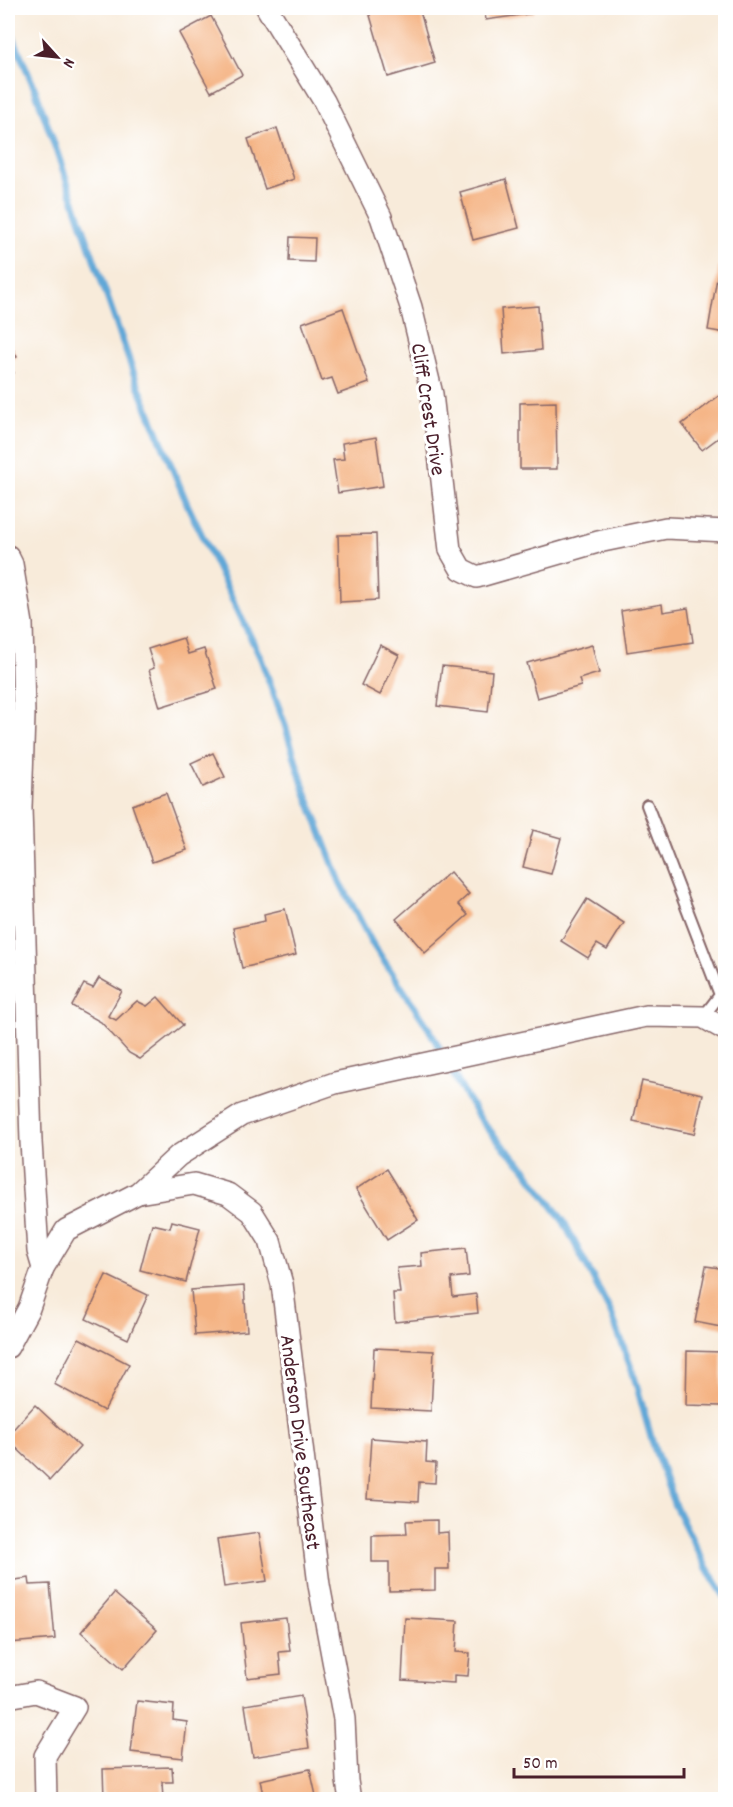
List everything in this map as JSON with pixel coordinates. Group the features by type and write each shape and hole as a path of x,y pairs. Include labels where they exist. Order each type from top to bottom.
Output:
{"street":[{"name":"Cliff Crest Drive","path":"267,8 324,101 381,217 411,307 432,394 450,550 461,569 477,577 598,542 666,528 726,531"},
{"path":"8,556 12,564 22,624 24,715 21,808 31,1142 38,1251 43,1268"},
{"name":"Anderson Drive Southeast","path":"8,1347 29,1308 43,1268 66,1230 138,1193 178,1156 242,1115 335,1083 646,1016 703,1017 726,1030"},
{"name":"Anderson Drive Southeast","path":"138,1193 194,1184 228,1194 252,1212 270,1241 282,1284 319,1585 344,1719 350,1800"},
{"path":"8,1697 36,1692 75,1707 45,1756 46,1800"}],"lane":[{"path":"647,805 720,995 703,1017"}],"building":[{"path":"382,8 419,8 435,63 388,77 369,12"},
{"path":"484,8 533,8 534,13 486,20"},
{"path":"211,16 242,75 211,92 179,33"},
{"path":"277,128 294,179 265,189 248,139"},
{"path":"506,179 519,228 473,240 460,192"},
{"path":"290,237 315,238 314,262 289,261"},
{"path":"719,266 726,267 726,333 708,330"},
{"path":"538,306 541,350 504,354 501,309"},
{"path":"343,308 369,383 338,394 332,378 322,381 302,323"},
{"path":"8,339 17,357 8,361"},
{"path":"8,361 14,373 8,376"},
{"path":"720,395 726,402 726,432 702,450 682,424"},
{"path":"556,402 557,469 520,469 520,403"},
{"path":"376,437 383,486 338,493 333,460 344,459 342,443"},
{"path":"376,534 378,600 340,602 338,535"},
{"path":"662,604 663,612 688,608 693,642 627,652 621,611"},
{"path":"183,638 188,654 204,649 217,689 160,707 149,670 154,668 148,649"},
{"path":"380,645 399,655 380,695 361,685"},
{"path":"592,645 599,673 579,679 581,686 537,698 527,663"},
{"path":"442,666 492,671 488,712 437,706"},
{"path":"213,753 225,777 203,787 191,763"},
{"path":"166,793 187,850 152,862 132,805"},
{"path":"533,830 561,838 551,874 523,867"},
{"path":"450,872 469,894 458,904 468,915 425,953 396,919"},
{"path":"587,899 624,923 607,950 597,944 588,958 561,941"},
{"path":"285,909 296,955 242,968 233,928 265,921 264,914"},
{"path":"99,978 122,991 108,1016 116,1020 137,1001 147,1006 158,997 183,1025 140,1059 129,1053 101,1022 72,1006 84,984 93,988"},
{"path":"642,1081 703,1094 694,1134 633,1121"},
{"path":"387,1169 418,1220 387,1240 356,1189"},
{"path":"172,1221 200,1228 186,1282 140,1270 152,1224 170,1228"},
{"path":"466,1248 469,1276 451,1278 453,1297 476,1294 478,1313 395,1322 393,1293 400,1293 397,1268 422,1266 421,1253"},
{"path":"706,1266 726,1269 726,1328 695,1322"},
{"path":"106,1275 148,1295 128,1339 86,1319"},
{"path":"244,1286 247,1331 195,1335 191,1290"},
{"path":"79,1338 129,1364 104,1411 54,1384"},
{"path":"374,1348 434,1351 431,1411 371,1408"},
{"path":"687,1351 722,1352 721,1406 686,1405"},
{"path":"35,1405 80,1447 50,1480 8,1440 8,1435"},
{"path":"371,1438 427,1442 426,1462 436,1463 435,1483 419,1482 418,1502 367,1499"},
{"path":"437,1520 437,1533 448,1532 449,1569 435,1569 435,1590 389,1591 389,1562 372,1562 372,1535 407,1534 406,1521"},
{"path":"259,1533 267,1581 224,1587 217,1539"},
{"path":"29,1578 30,1585 50,1584 55,1639 9,1643 8,1581"},
{"path":"114,1593 157,1630 123,1669 81,1632"},
{"path":"286,1618 290,1651 279,1652 281,1674 247,1678 241,1623"},
{"path":"405,1618 458,1621 456,1652 470,1653 468,1676 454,1675 454,1683 402,1680"},
{"path":"301,1696 309,1748 253,1757 245,1705"},
{"path":"137,1701 174,1705 173,1720 187,1722 183,1758 131,1752"},
{"path":"172,1767 173,1782 162,1782 163,1800 104,1798 103,1769"},
{"path":"310,1769 317,1800 264,1800 260,1780"}],"waterway":[{"path":"8,25 36,92 136,380 188,506 261,659 284,722 304,788 340,882 372,943 428,1027 478,1116 523,1166 564,1222 611,1313 634,1376 652,1441 675,1506 705,1565 726,1598"}]}
